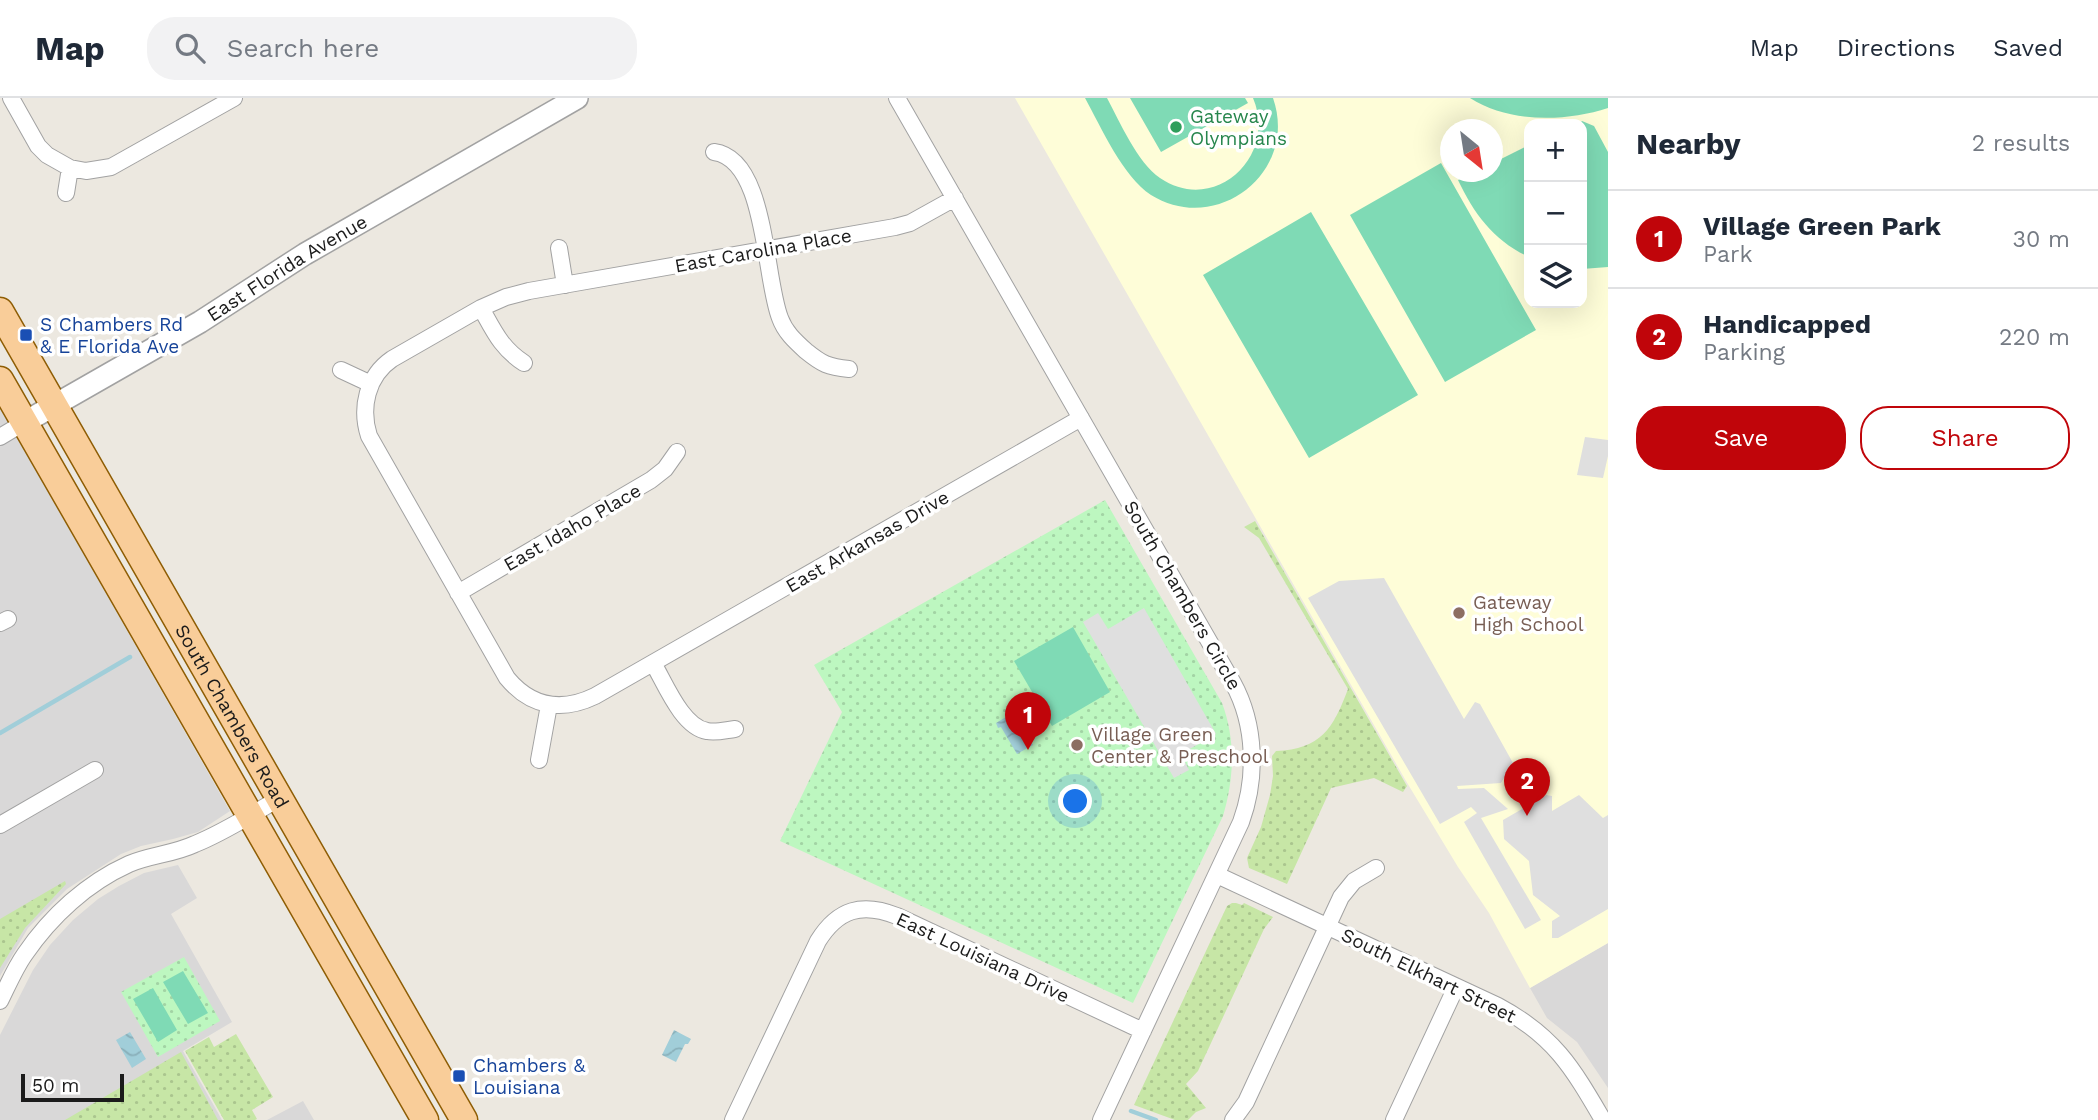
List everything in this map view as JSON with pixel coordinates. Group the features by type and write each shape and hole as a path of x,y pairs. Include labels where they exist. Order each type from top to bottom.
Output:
{"main road":[{"name":"South Chambers Road","path":"0,311 461,1119"},
{"name":"South Chambers Road","path":"0,380 425,1120"}],"street":[{"path":"11,98 38,146 47,155 69,168 86,172 111,167 234,98"},
{"name":"East Florida Avenue","path":"0,437 189,328 305,254 577,98"},
{"name":"South Chambers Circle","path":"897,98 1234,683 1244,706 1251,754 1250,791 1241,822 1101,1120"},
{"path":"714,152 732,158 741,170 756,204 777,310 788,333 825,365 849,369"},
{"path":"66,193 69,168"},
{"name":"East Carolina Place","path":"371,384 379,370 388,362 481,308 516,294 905,225 955,198"},
{"path":"559,248 565,285"},
{"path":"481,308 505,349 524,363"},
{"path":"341,370 371,384 365,405 369,436 510,682 528,696 549,705 539,760"},
{"name":"East Arkansas Drive","path":"549,705 567,706 582,702 1081,418"},
{"name":"East Idaho Place","path":"458,593 651,481 666,470 677,452"},
{"path":"653,663 680,710 693,725 708,732 735,729"},
{"path":"0,825 95,770"},
{"path":"0,1001 32,944 54,918 81,894 124,867 196,844 280,798"},
{"path":"1233,1120 1246,1102 1347,888 1376,868"},
{"name":"South Elkhart Street","path":"1216,875 1521,1018 1551,1043 1576,1073 1603,1120"},
{"name":"East Louisiana Drive","path":"733,1120 818,941 835,920 855,910 871,909 897,916 1143,1031"},
{"path":"1394,1120 1456,987"}],"shaded area":[{"name":"Gateway High School","path":"1015,98 1608,98 1608,943 1530,988 1489,913 1406,781"},
{"path":"0,408 230,811 198,832 141,846 121,854 67,889 28,928 0,976"},
{"path":"1585,437 1608,440 1603,478 1577,475"},
{"path":"1384,578 1464,719 1475,702 1480,704 1513,763 1501,783 1457,786 1458,789 1484,788 1508,809 1481,818 1541,920 1525,929 1464,822 1477,813 1471,807 1440,824 1308,598 1339,581"},
{"path":"1144,608 1216,734 1181,754 1189,770 1174,778 1083,622 1098,613 1108,629"},
{"path":"1546,795 1552,796 1552,811 1579,795 1603,818 1608,815 1608,909 1558,938 1552,938 1552,921 1560,916 1533,895 1529,861 1504,839 1503,820"},
{"path":"178,865 197,898 171,914 232,1022 183,1051 222,1120 0,1120 0,1035 33,970 50,945 73,920 98,899 144,873"},
{"path":"1608,943 1608,1088 1577,1042 1547,1018 1530,988"},
{"path":"303,1101 314,1120 267,1120"}],"green space":[{"path":"1085,98 1107,98 1144,162 1160,178 1181,188 1201,189 1220,185 1236,174 1249,159 1257,141 1258,120 1253,98 1273,98 1278,125 1274,150 1263,172 1246,190 1225,202 1202,208 1176,206 1151,195 1131,176"},
{"name":"Gateway Olympians","path":"1130,98 1245,98 1248,103 1161,152"},
{"path":"1470,98 1608,98 1608,108 1574,116 1538,118 1502,112"},
{"path":"1587,123 1594,126 1608,152 1608,267 1587,269"},
{"path":"1524,148 1524,254 1495,235 1478,215 1459,182 1503,182 1503,158"},
{"path":"1440,164 1440,182 1452,182 1536,330 1445,382 1350,215"},
{"path":"1311,212 1418,395 1309,458 1203,275"},
{"path":"1105,500 1222,703 1230,731 1232,760 1223,816 1133,1003 780,841 842,712 814,665"},
{"path":"1255,521 1407,786 1403,792 1374,778 1331,788 1287,884 1249,868 1247,858 1261,827 1270,795 1272,756 1276,751 1304,746 1323,734 1337,715 1348,689 1259,538 1244,527"},
{"path":"1073,627 1110,692 1052,726 1014,661"},
{"path":"65,881 66,884 25,928 0,968 0,919"},
{"path":"1244,903 1273,917 1264,929 1198,1071 1186,1084 1206,1108 1196,1112 1188,1120 1175,1120 1134,1105 1227,906"},
{"path":"184,957 220,1021 158,1057 121,992"},
{"path":"183,971 208,1013 188,1024 163,982"},
{"path":"153,988 177,1030 158,1042 133,999"},
{"path":"236,1034 273,1097 252,1110 257,1119 255,1120 224,1120 185,1051 209,1037 214,1047"},
{"path":"181,1052 218,1120 65,1120"}],"water":[{"path":"1016,711 1019,716 1017,718 1033,745 1017,754 996,723"},
{"path":"674,1030 691,1039 685,1044 676,1062 662,1055"},
{"path":"130,1032 146,1059 132,1068 116,1040"}],"waterway":[{"path":"0,733 130,657"},
{"path":"1131,1111 1156,1120"}],"place":[{"name":"Gateway Olympians","path":"1176,127"},
{"name":"S Chambers Rd & E Florida Ave","path":"26,335"},
{"name":"Gateway High School","path":"1459,613"},
{"name":"Village Green Center & Preschool","path":"1077,745"},
{"name":"Village Green Park","path":"1028,750"},
{"name":"Handicapped","path":"1527,816"},
{"name":"Chambers & Louisiana","path":"459,1076"}]}
